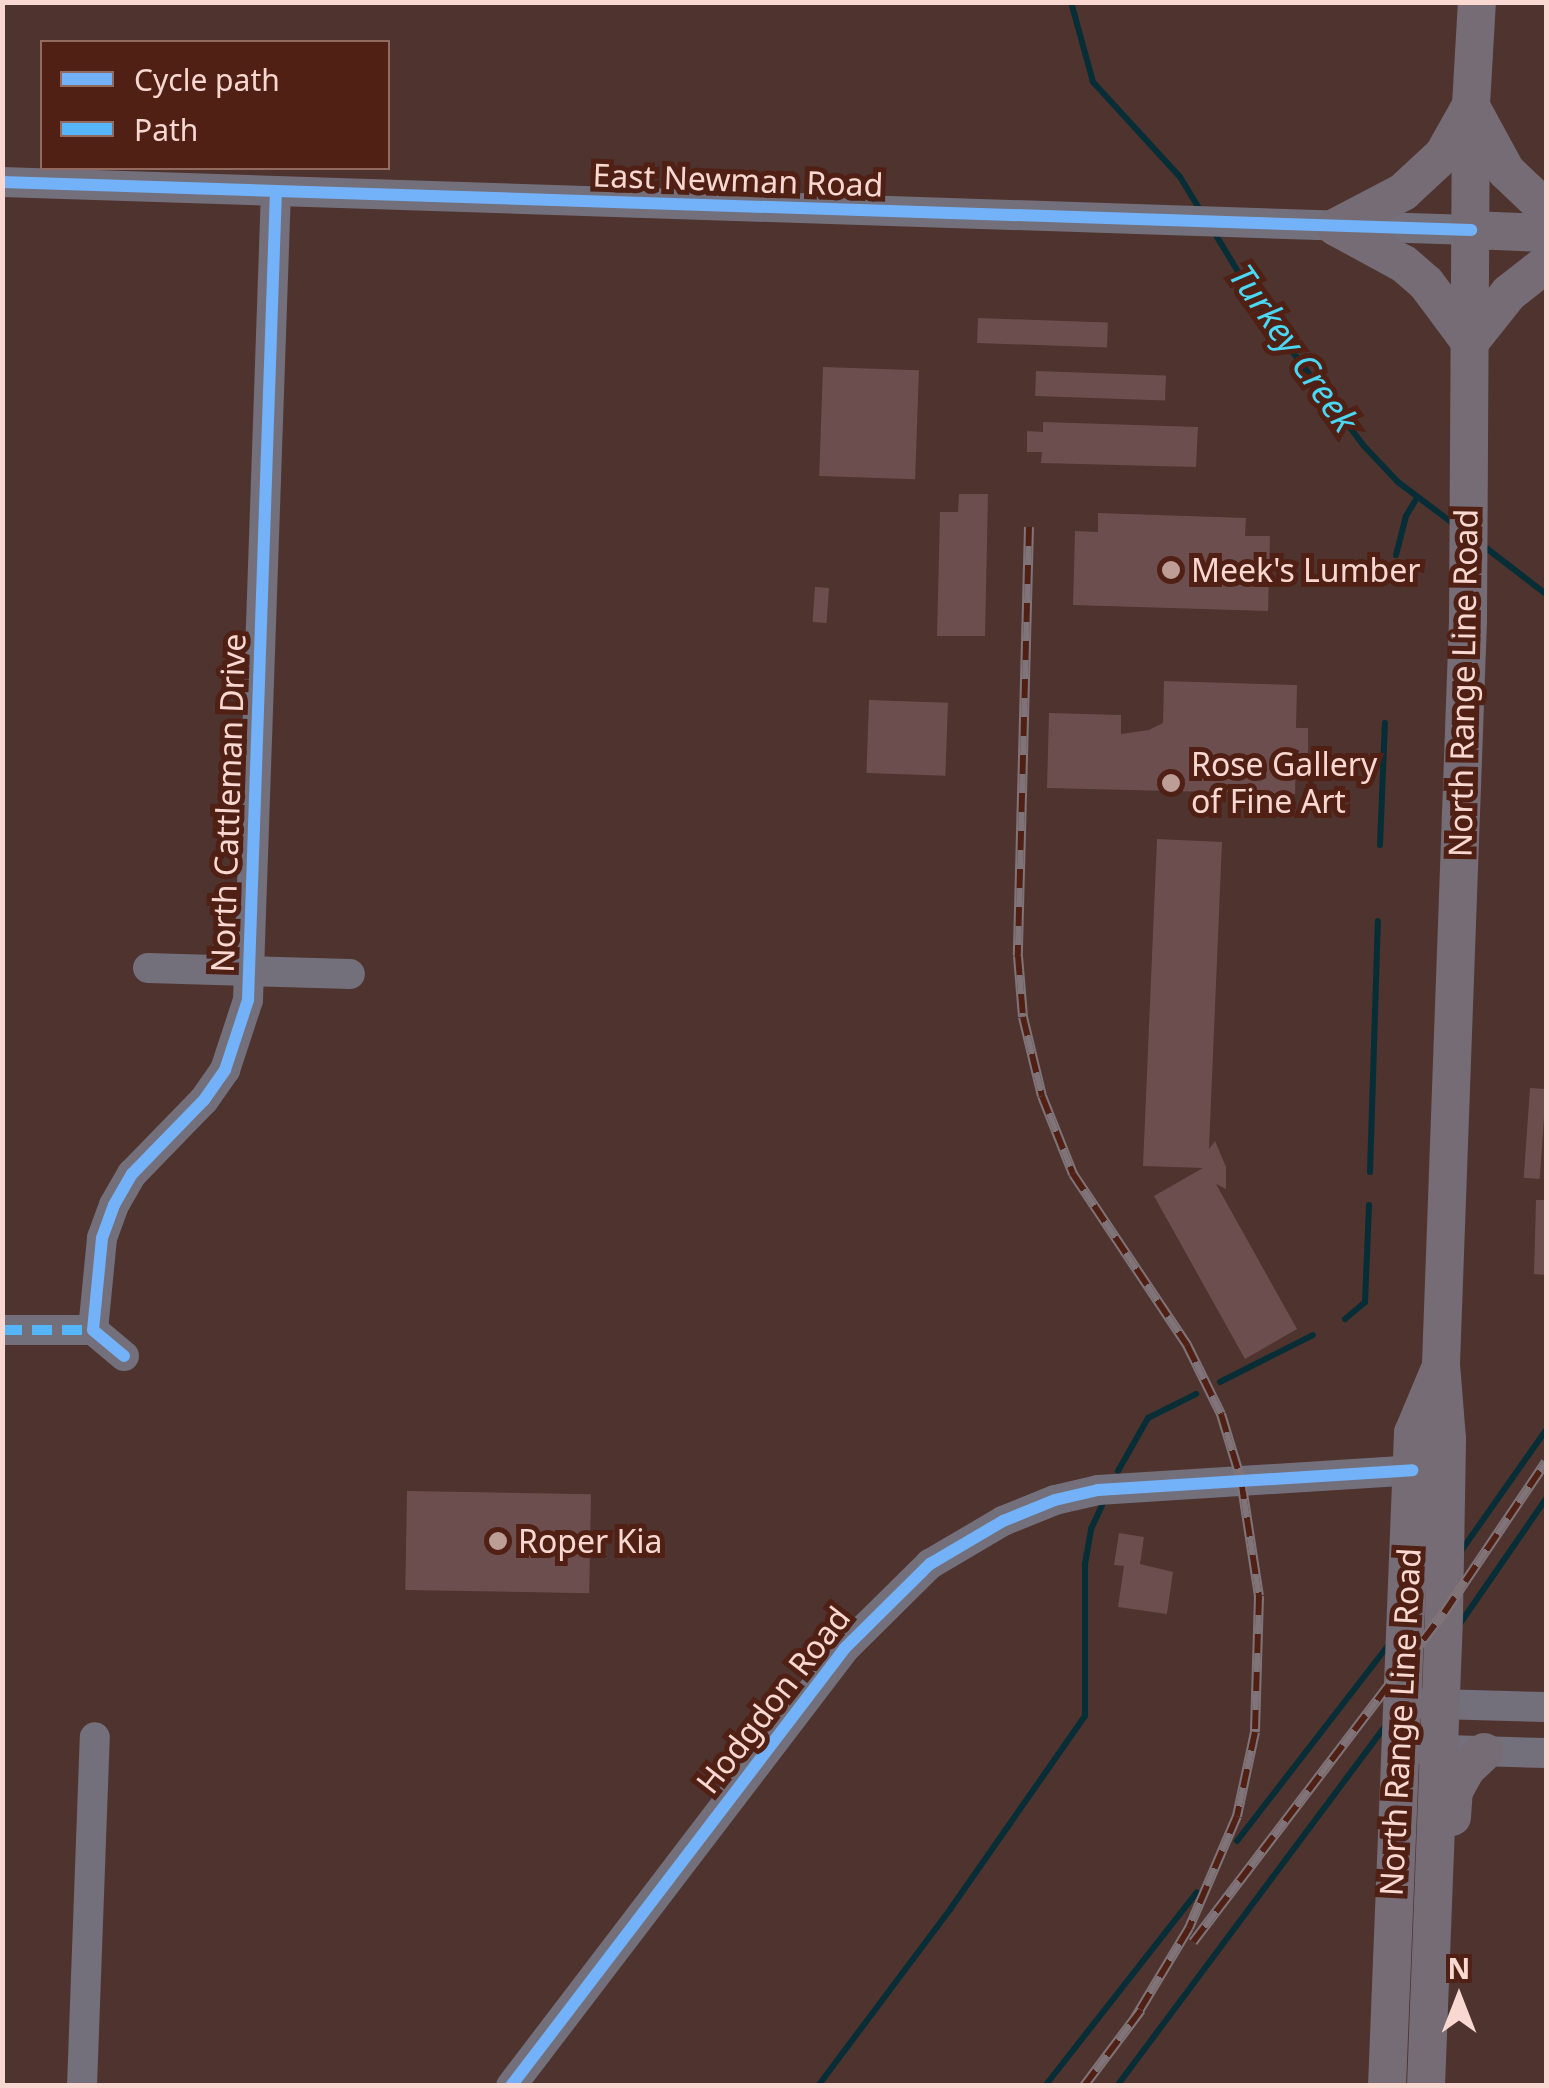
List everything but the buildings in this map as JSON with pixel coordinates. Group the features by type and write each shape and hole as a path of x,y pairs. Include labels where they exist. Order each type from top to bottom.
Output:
{"main road":[{"name":"North Range Line Road","path":"1427,2086 1442,1704 1446,1440 1442,1364 1468,621 1471,105 1476,2"},
{"path":"1471,105 1506,171 1546,209"},
{"path":"1317,226 1403,192 1443,155 1471,105"},
{"path":"1317,226 1404,264 1426,283 1470,342 1509,293 1546,264"},
{"path":"1472,230 1546,233"},
{"name":"North Range Line Road","path":"1387,2086 1413,1434 1442,1364"},
{"path":"1427,2086 1443,2052 1454,1792 1466,1768 1484,1752"}],"street":[{"name":"East Newman Road","path":"2,182 1472,230"},
{"name":"North Cattleman Drive","path":"93,1330 102,1238 114,1205 132,1174 204,1100 226,1070 239,1039 250,972 276,191"},
{"path":"148,968 350,974"},
{"path":"2,1330 93,1330 124,1356"},
{"name":"Hodgdon Road","path":"511,2086 845,1648 930,1564 1003,1521 1054,1500 1098,1490 1162,1482 1373,1476 1412,1470"},
{"path":"1401,1703 1546,1707"},
{"path":"82,2086 95,1737"},
{"path":"1398,1749 1546,1753"}],"waterway":[{"name":"Turkey Creek","path":"1071,2 1093,82 1180,177 1202,213"},
{"name":"Turkey Creek","path":"1214,232 1263,313 1364,446 1398,482 1455,525"},
{"path":"1396,555 1406,516 1417,498"},
{"name":"Turkey Creek","path":"1481,544 1546,594"},
{"path":"1380,845 1385,723"},
{"path":"1370,1172 1378,921"},
{"path":"1345,1319 1365,1302 1369,1205"},
{"path":"1220,1382 1313,1335"},
{"path":"1118,1471 1148,1418 1196,1394"},
{"path":"1461,1551 1546,1430"},
{"path":"1459,1625 1546,1499"},
{"path":"818,2086 951,1908 1085,1716 1085,1564 1091,1529 1102,1505"},
{"path":"1237,1841 1389,1644"},
{"path":"1117,2086 1384,1728"},
{"path":"1045,2086 1197,1892"}],"railway":[{"path":"1029,527 1018,956 1023,1017 1042,1096 1073,1174 1187,1345 1221,1414 1241,1480 1259,1596 1255,1732 1237,1816 1189,1928 1135,2018"},
{"path":"1193,1942 1444,1613 1546,1462"},
{"path":"1084,2086 1141,2010"}],"marked path":[{"path":"2,1330 93,1330"}],"cycle path":[{"path":"2,182 1471,230"},
{"path":"124,1356 93,1330 102,1238 114,1205 132,1174 204,1100 225,1070 248,1000 276,191"},
{"path":"511,2086 845,1648 930,1564 1003,1521 1055,1500 1098,1490 1412,1470"}],"place":[{"name":"Meek's Lumber","path":"1171,570"},
{"name":"Rose Gallery of Fine Art","path":"1171,783"},
{"name":"Roper Kia","path":"498,1541"}]}
